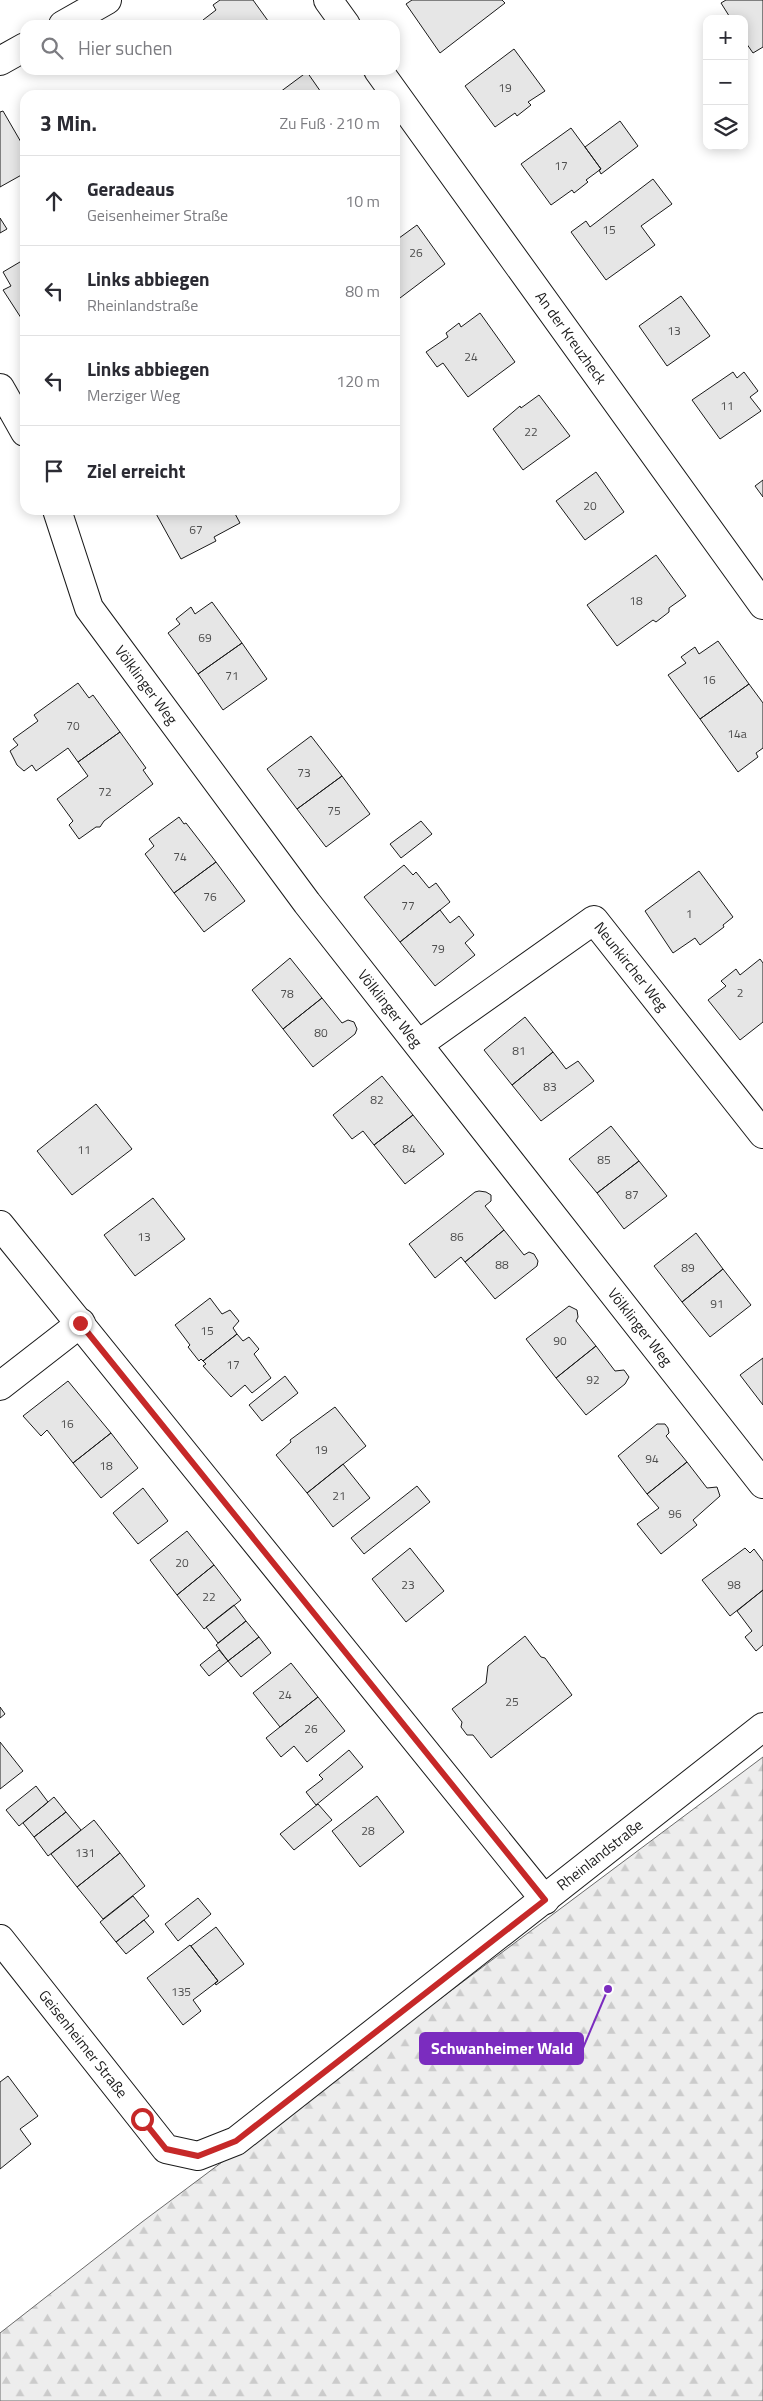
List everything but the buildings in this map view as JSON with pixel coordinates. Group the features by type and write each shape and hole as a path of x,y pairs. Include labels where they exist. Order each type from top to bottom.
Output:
{"street":[{"path":"72,20 107,0"},
{"path":"328,0 342,20"},
{"path":"0,61 20,50"},
{"name":"An der Kreuzheck","path":"382,75 392,90"},
{"name":"An der Kreuzheck","path":"400,101 763,605"},
{"path":"0,388 20,423"},
{"name":"Völklinger Weg","path":"59,515 89,608 307,903 763,1484"},
{"name":"Neunkircher Weg","path":"419,1044 594,920 763,1134"},
{"path":"0,1225 545,1900"},
{"path":"0,1386 80,1323"},
{"name":"Rheinlandstraße","path":"166,2149 198,2156 236,2141 763,1727"},
{"name":"Geisenheimer Straße","path":"0,1939 166,2149"}],"green space":[{"path":"763,1757 763,2401 0,2401 0,2333 142,2222"}],"place":[{"name":"Schwanheimer Wald","path":"608,1989"}],"route":[{"path":"80,1323 545,1900 236,2141 198,2156 166,2149 142,2119"}]}
